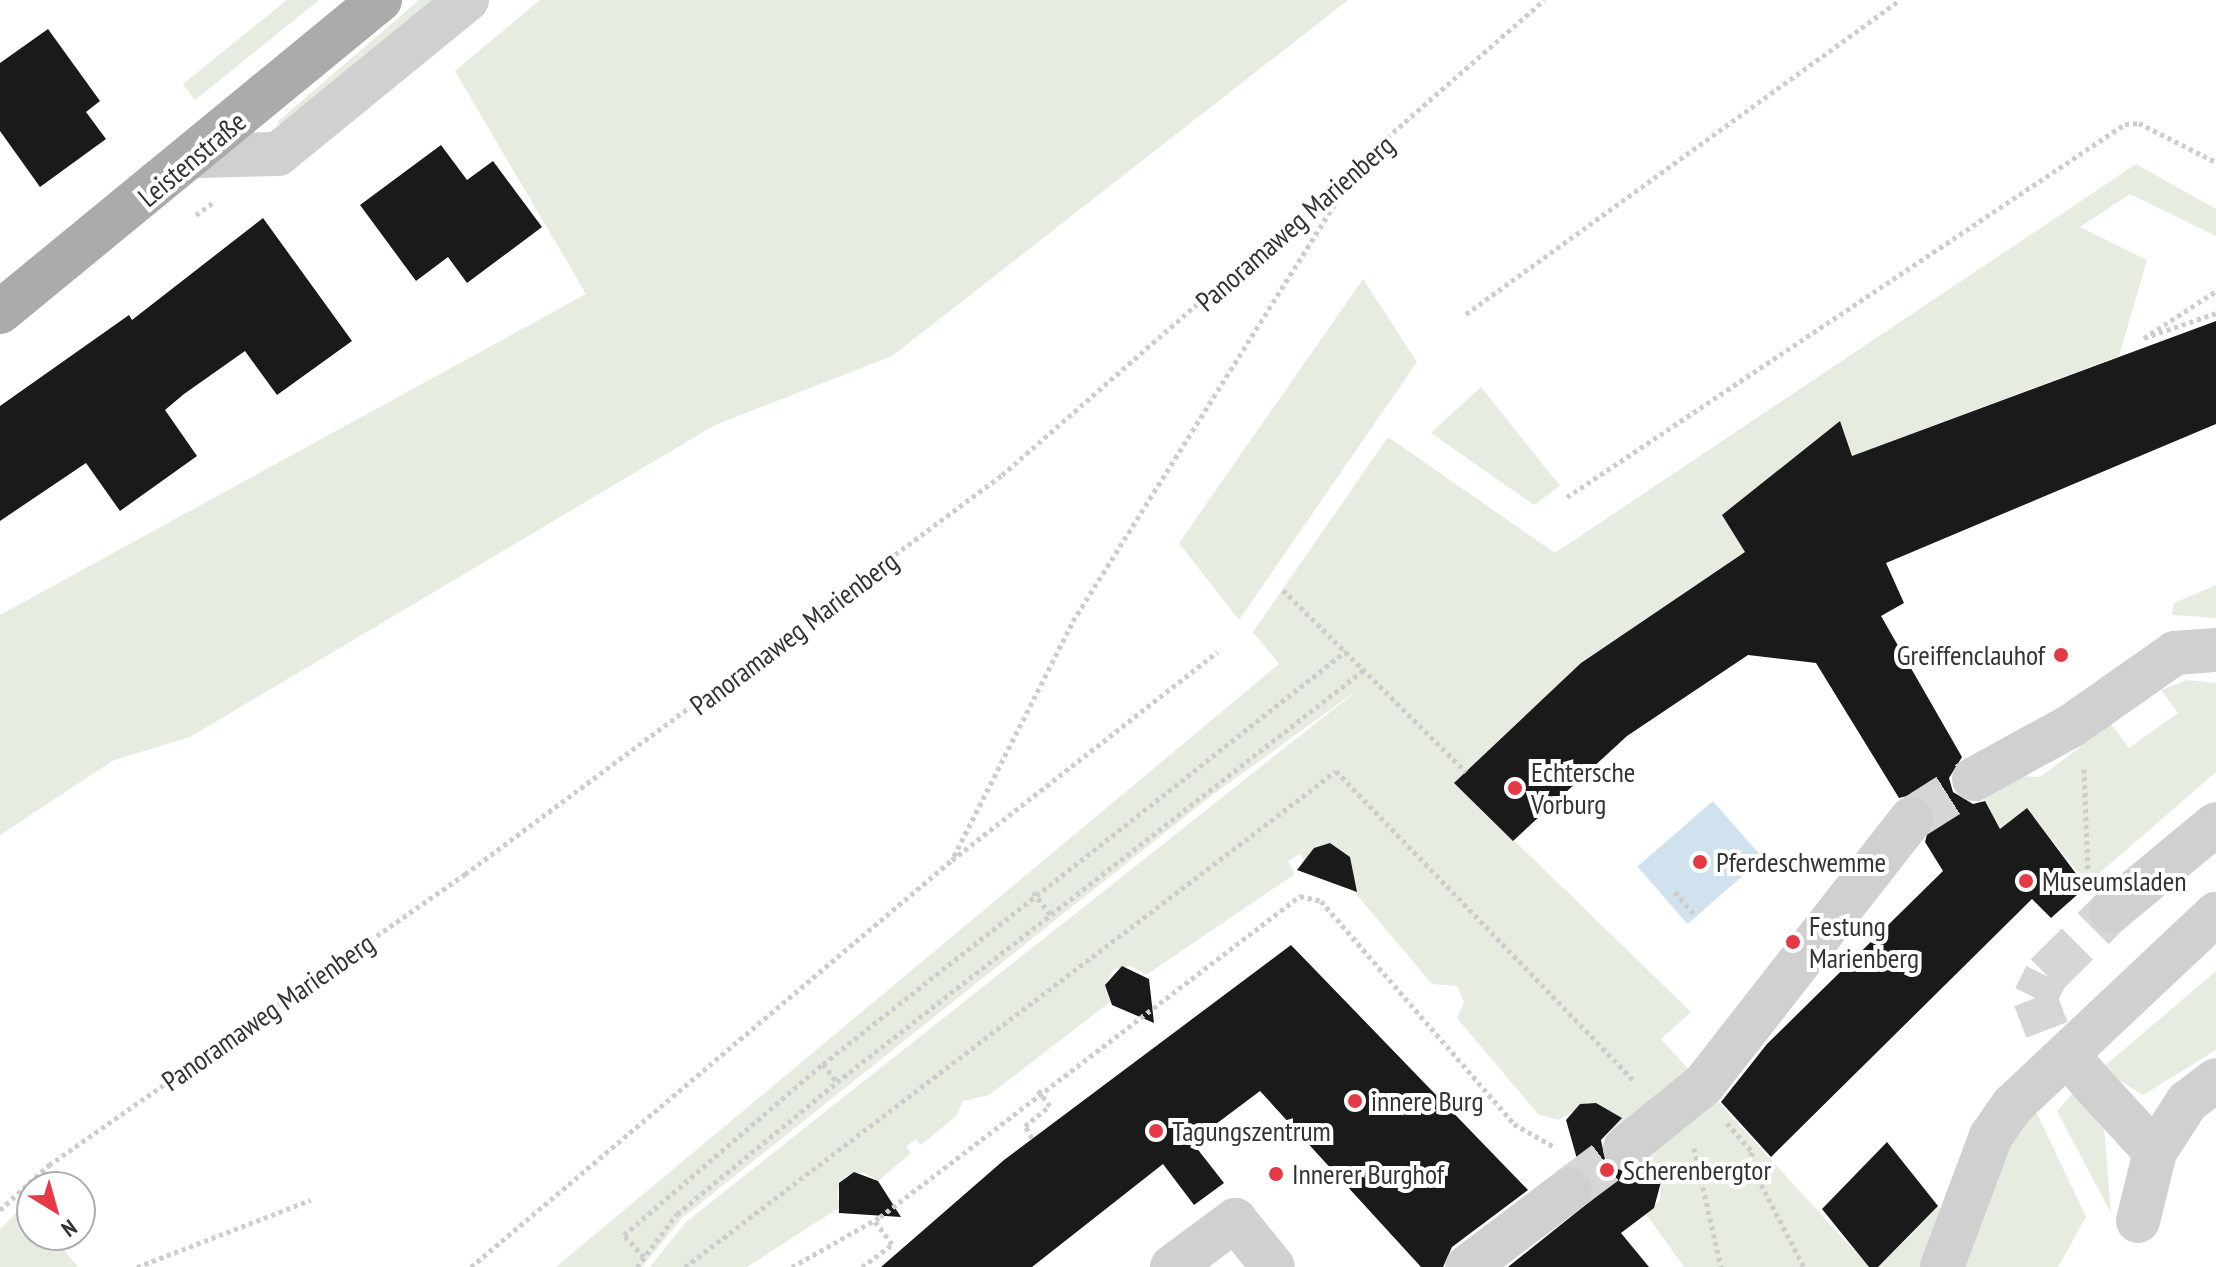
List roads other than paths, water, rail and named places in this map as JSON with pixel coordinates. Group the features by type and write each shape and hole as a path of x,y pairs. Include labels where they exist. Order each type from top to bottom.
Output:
{"main road":[{"name":"Leistenstraße","path":"0,312 197,156 380,0"}],"street":[{"path":"197,156 278,154 467,0"},
{"path":"1974,779 2071,726 2175,653 2216,650"},
{"path":"1625,1148 1709,1097 1911,819"},
{"path":"2100,900 2216,824"},
{"path":"1942,1267 1991,1136 2013,1105 2216,914"},
{"path":"2089,1080 2155,1152"},
{"path":"2138,1221 2155,1152 2187,1102 2216,1080"},
{"path":"1467,1267 1566,1172"},
{"path":"1172,1267 1235,1220 1273,1267"}],"water":[{"name":"Pferdeschwemme","path":"1713,801 1763,858 1687,924 1638,867"}],"tunnel":[{"path":"1911,819 1974,779"},
{"path":"2089,1080 2047,1030 2035,998 2046,975 2111,911"},
{"path":"1570,1189 1625,1148"}],"place":[{"name":"Greiffenclauhof","path":"2061,655"},
{"name":"Echtersche Vorburg","path":"1515,788"},
{"name":"Pferdeschwemme","path":"1700,862"},
{"name":"Museumsladen","path":"2026,881"},
{"name":"Festung Marienberg","path":"1793,942"},
{"name":"innere Burg","path":"1355,1101"},
{"name":"Tagungszentrum","path":"1156,1131"},
{"name":"Scherenbergtor","path":"1607,1170"},
{"name":"Innerer Burghof","path":"1276,1174"}]}
